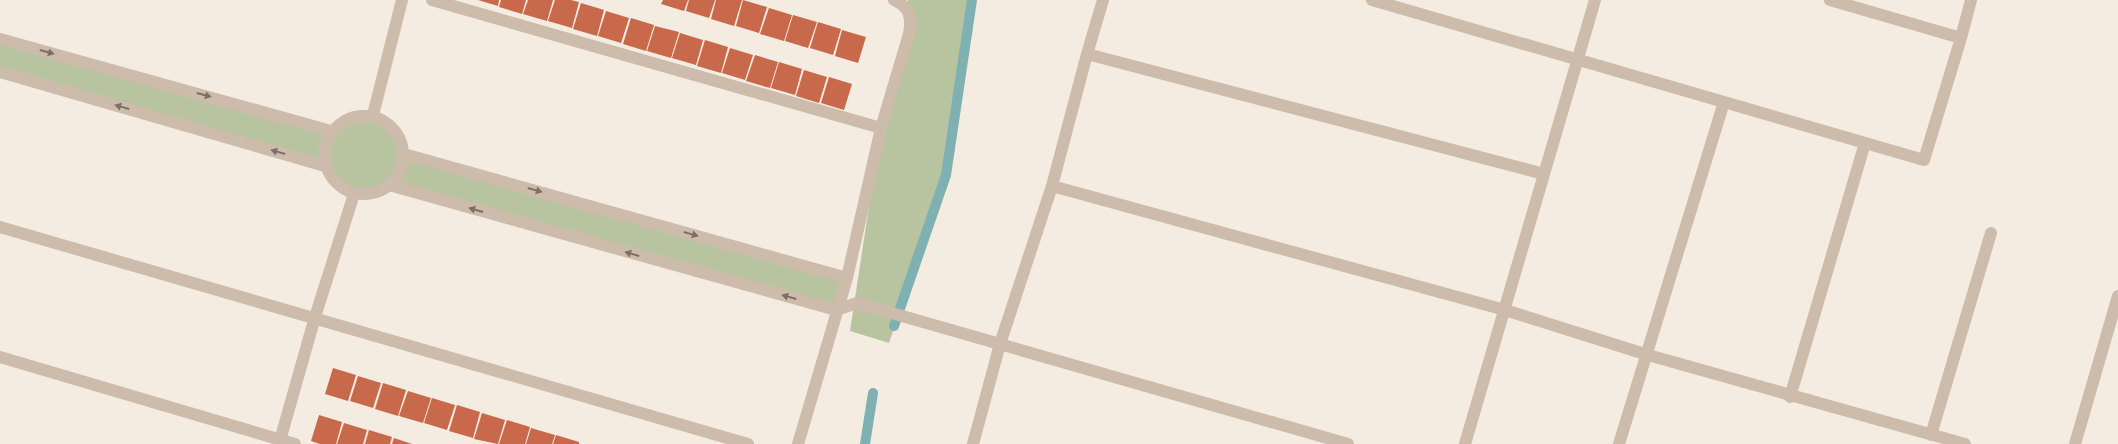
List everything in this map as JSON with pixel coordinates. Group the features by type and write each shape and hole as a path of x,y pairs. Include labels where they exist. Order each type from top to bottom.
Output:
{"street":[{"path":"373,116 402,0"},
{"path":"432,0 881,128"},
{"path":"798,444 847,278 881,128 911,23 906,8 894,0"},
{"path":"974,444 1000,344 1052,186 1103,0"},
{"path":"1372,0 1924,160 1971,0"},
{"path":"1465,444 1595,0"},
{"path":"1830,0 1961,38"},
{"path":"0,39 331,131"},
{"path":"1087,54 1544,174"},
{"path":"0,72 325,166"},
{"path":"1619,444 1648,355 1724,102"},
{"path":"352,116 373,116 390,124 401,140 404,154 400,171 389,186 376,192 354,194 336,183 325,166 324,147 331,131 352,116"},
{"path":"1790,396 1865,143"},
{"path":"404,154 847,278"},
{"path":"389,186 836,310 858,303 1348,444"},
{"path":"1052,186 1505,310 1648,355 1964,444"},
{"path":"279,442 315,317 354,194"},
{"path":"0,227 748,444"},
{"path":"1931,435 1991,233"},
{"path":"847,278 858,303"},
{"path":"2075,444 2118,296"},
{"path":"0,357 279,442 295,444"}],"green space":[{"path":"908,0 972,0 946,175 889,343 850,331 881,128 909,34 906,8"},
{"path":"0,39 331,131 352,116 373,115 390,124 401,140 404,154 847,278 836,310 389,186 376,192 354,194 325,166 0,72"}],"building":[{"path":"478,0 499,0 498,6"},
{"path":"501,0 526,0 522,14 499,7"},
{"path":"528,0 553,0 547,21 523,14"},
{"path":"555,0 579,2 572,28 548,21"},
{"path":"663,0 688,0 684,11 661,4"},
{"path":"689,0 715,0 709,18 686,11"},
{"path":"716,0 742,0 734,26 711,19"},
{"path":"743,0 767,7 759,33 736,26"},
{"path":"581,3 604,10 597,36 573,29"},
{"path":"769,8 792,15 784,41 760,34"},
{"path":"606,11 629,18 621,43 598,36"},
{"path":"793,15 817,22 808,48 785,41"},
{"path":"631,18 654,25 646,51 623,44"},
{"path":"818,22 841,29 833,55 810,48"},
{"path":"655,26 679,32 671,58 647,51"},
{"path":"842,30 866,37 858,63 835,56"},
{"path":"680,33 703,40 696,65 672,58"},
{"path":"705,40 728,47 721,73 697,66"},
{"path":"730,48 753,55 745,80 722,73"},
{"path":"755,55 778,62 770,88 746,81"},
{"path":"779,62 802,69 795,95 771,88"},
{"path":"804,70 827,77 819,103 796,96"},
{"path":"829,77 852,84 844,110 821,103"},
{"path":"333,368 356,375 348,401 325,394"},
{"path":"358,376 381,383 373,408 350,401"},
{"path":"383,383 406,390 398,416 375,409"},
{"path":"408,391 431,398 423,423 399,416"},
{"path":"432,398 455,405 447,430 424,423"},
{"path":"457,405 480,412 473,438 449,431"},
{"path":"482,413 505,420 498,444 474,439"},
{"path":"319,415 342,422 336,444 320,444 311,441"},
{"path":"507,420 530,427 525,444 499,444"},
{"path":"344,423 367,430 363,444 337,444"},
{"path":"531,428 555,435 552,444 526,444"},
{"path":"369,430 392,437 390,444 365,444"},
{"path":"556,435 579,442 579,444 553,444"},
{"path":"394,438 412,444 392,444"}],"waterway":[{"path":"894,326 946,175 972,0"},
{"path":"865,444 873,393"}]}
